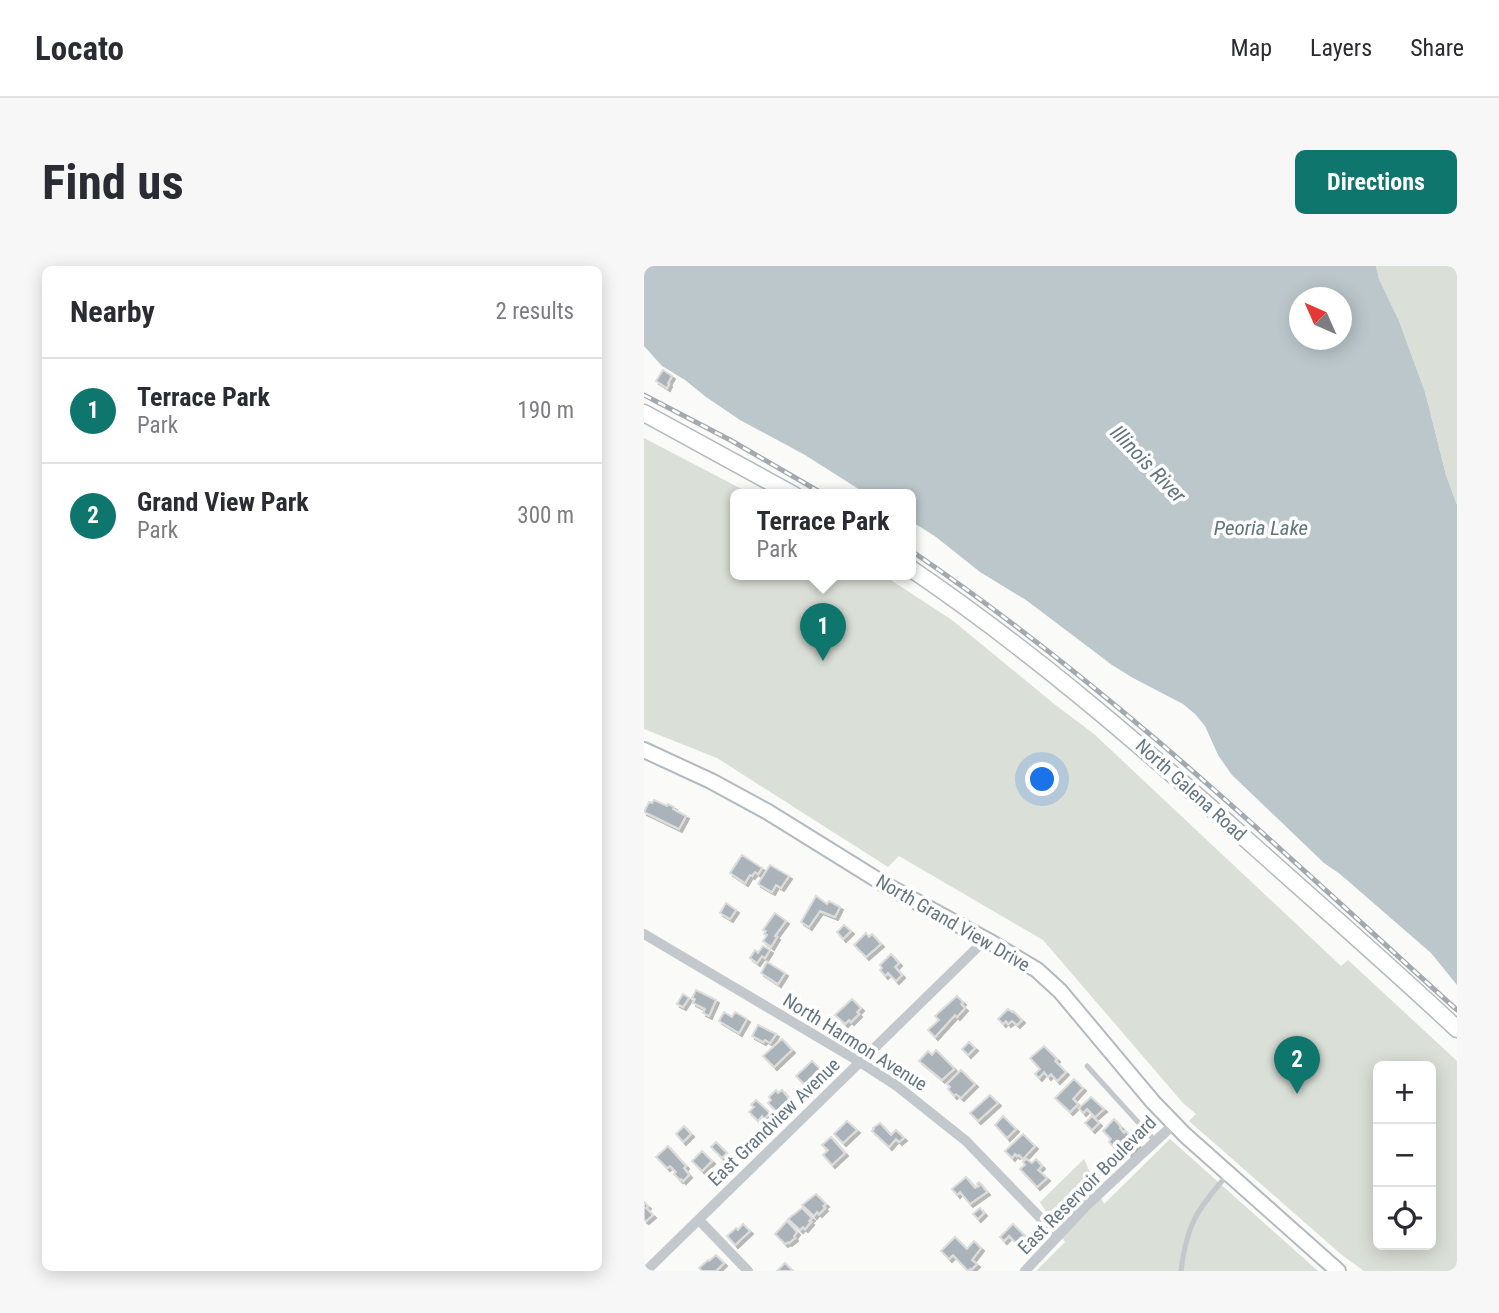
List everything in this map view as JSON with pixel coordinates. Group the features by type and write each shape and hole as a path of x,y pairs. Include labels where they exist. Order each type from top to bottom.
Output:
{"main road":[{"path":"644,413 783,489"},
{"name":"North Galena Road","path":"916,572 1000,631 1104,715 1222,817 1457,1029"}],"street":[{"name":"North Grand View Drive","path":"644,750 784,822 884,884 1037,970 1060,991 1174,1124 1338,1271"},
{"name":"North Harmon Avenue","path":"644,934 860,1062 906,1093 966,1141 1058,1236"},
{"name":"East Grandview Avenue","path":"646,1271 985,940"},
{"name":"East Reservoir Boulevard","path":"1025,1271 1097,1196 1174,1124"},
{"path":"699,1220 748,1271"}],"lane":[{"path":"1087,1066 1156,1142"},
{"path":"1181,1271 1190,1227 1200,1206 1228,1174"}],"shaded area":[{"path":"1376,266 1457,266 1457,505 1446,475 1425,392"},
{"path":"644,438 742,489 730,489 730,580 891,580 952,620 1094,734 1341,966 1348,960 1457,1061 1457,1271 1364,1271 1343,1256 1189,1121 1196,1114 1183,1103 1043,940 899,856 888,867 717,758 644,729"},
{"path":"1170,1139 1318,1271 1036,1271 1065,1242 1040,1202 1084,1159 1104,1204"}],"water":[{"name":"Peoria Lake","path":"644,266 1376,266 1425,392 1446,475 1457,505 1457,985 1431,953 1324,863 1232,775 1218,755 1205,726 1195,714 1183,704 1112,665 1026,600 980,572 916,524 916,489 859,489 805,455 740,420 662,366 644,346"}],"building":[{"path":"663,370 672,376 667,388 656,381"},
{"path":"654,800 674,807 673,809 686,816 679,829 644,812 649,802"},
{"path":"742,855 762,868 758,874 755,872 750,875 745,883 730,873"},
{"path":"770,865 789,876 781,888 776,885 772,892 758,884"},
{"path":"816,896 827,904 829,901 840,907 835,917 820,911 809,927 801,922"},
{"path":"726,903 736,910 730,919 720,913"},
{"path":"775,913 786,921 771,947 763,941 767,935 763,930"},
{"path":"844,925 851,931 843,939 837,932"},
{"path":"866,933 869,937 872,934 881,944 866,957 854,945"},
{"path":"763,946 770,950 765,958 762,956 757,963 750,958 755,950 758,953"},
{"path":"891,954 899,963 895,967 902,975 896,981 888,973 885,976 880,970 880,965"},
{"path":"767,962 785,973 778,984 761,973"},
{"path":"696,990 716,1000 709,1016 703,1013 705,1009 693,1003"},
{"path":"683,994 689,998 683,1007 677,1004"},
{"path":"957,996 965,1008 935,1037 928,1030 939,1020 935,1016"},
{"path":"852,999 861,1008 851,1022 849,1020 845,1024 835,1015"},
{"path":"1008,1009 1022,1020 1017,1025 1012,1021 1003,1024 998,1019"},
{"path":"724,1012 732,1017 735,1012 747,1019 739,1033 719,1021"},
{"path":"758,1025 776,1034 770,1043 752,1036"},
{"path":"782,1039 792,1050 774,1067 763,1056"},
{"path":"969,1042 975,1048 968,1055 962,1049"},
{"path":"1044,1046 1066,1072 1057,1081 1051,1074 1048,1077 1044,1072 1039,1078 1035,1074 1040,1069 1030,1058"},
{"path":"936,1050 954,1069 942,1080 919,1061 928,1051 932,1055"},
{"path":"812,1061 820,1069 806,1086 796,1076"},
{"path":"961,1070 975,1084 961,1098 956,1094 954,1096 947,1084"},
{"path":"1074,1079 1083,1088 1073,1099 1078,1104 1070,1112 1055,1098"},
{"path":"776,1090 778,1093 782,1090 791,1101 778,1113 768,1103 771,1100 769,1097"},
{"path":"990,1095 998,1103 978,1121 970,1113"},
{"path":"1091,1097 1104,1109 1095,1117 1087,1109 1083,1113 1079,1108"},
{"path":"756,1100 770,1113 758,1121 749,1112"},
{"path":"1003,1116 1016,1129 1007,1138 995,1125"},
{"path":"1092,1116 1099,1123 1092,1130 1085,1123"},
{"path":"1114,1119 1124,1133 1126,1131 1138,1145 1129,1154 1123,1148 1115,1148 1103,1131"},
{"path":"847,1121 857,1130 843,1143 834,1134"},
{"path":"880,1123 891,1135 896,1130 904,1138 899,1142 896,1139 889,1147 872,1131"},
{"path":"684,1126 691,1134 683,1142 676,1134"},
{"path":"1023,1134 1035,1146 1023,1159 1015,1154 1012,1158 1005,1151"},
{"path":"831,1137 845,1153 832,1165 823,1155 828,1150 822,1145"},
{"path":"716,1142 727,1153 722,1158 711,1147"},
{"path":"668,1146 686,1166 684,1168 689,1175 683,1181 674,1174 676,1172 670,1166 667,1168 656,1157"},
{"path":"702,1151 712,1161 702,1171 692,1161"},
{"path":"1026,1159 1032,1163 1036,1159 1042,1166 1038,1170 1047,1178 1037,1187 1020,1169 1025,1165 1023,1162"},
{"path":"966,1177 975,1188 979,1186 979,1182 987,1192 970,1204 960,1192 957,1195 952,1189"},
{"path":"816,1194 826,1204 819,1214 817,1212 814,1216 802,1205"},
{"path":"644,1202 653,1215 646,1221 644,1220"},
{"path":"802,1208 812,1218 805,1229 803,1227 800,1230 788,1219"},
{"path":"980,1208 984,1213 978,1219 973,1214"},
{"path":"787,1221 797,1232 795,1238 785,1244 775,1234"},
{"path":"743,1224 750,1231 735,1245 727,1236"},
{"path":"1013,1224 1026,1237 1018,1245 1009,1236 1004,1241 1000,1237"},
{"path":"955,1237 967,1249 974,1241 981,1248 972,1260 977,1264 971,1270 968,1271 953,1255 949,1259 941,1251"},
{"path":"716,1255 724,1263 716,1271 702,1271 699,1268 708,1260"},
{"path":"785,1263 793,1271 777,1271"}],"railway":[{"path":"644,395 732,441 815,489"},
{"path":"916,554 983,602 1124,712 1259,829 1457,1010"}],"place":[{"name":"Terrace Park","path":"823,661"},
{"name":"Grand View Park","path":"1297,1094"}],"water label":[{"name":"Illinois River","path":"1148,464"}]}
